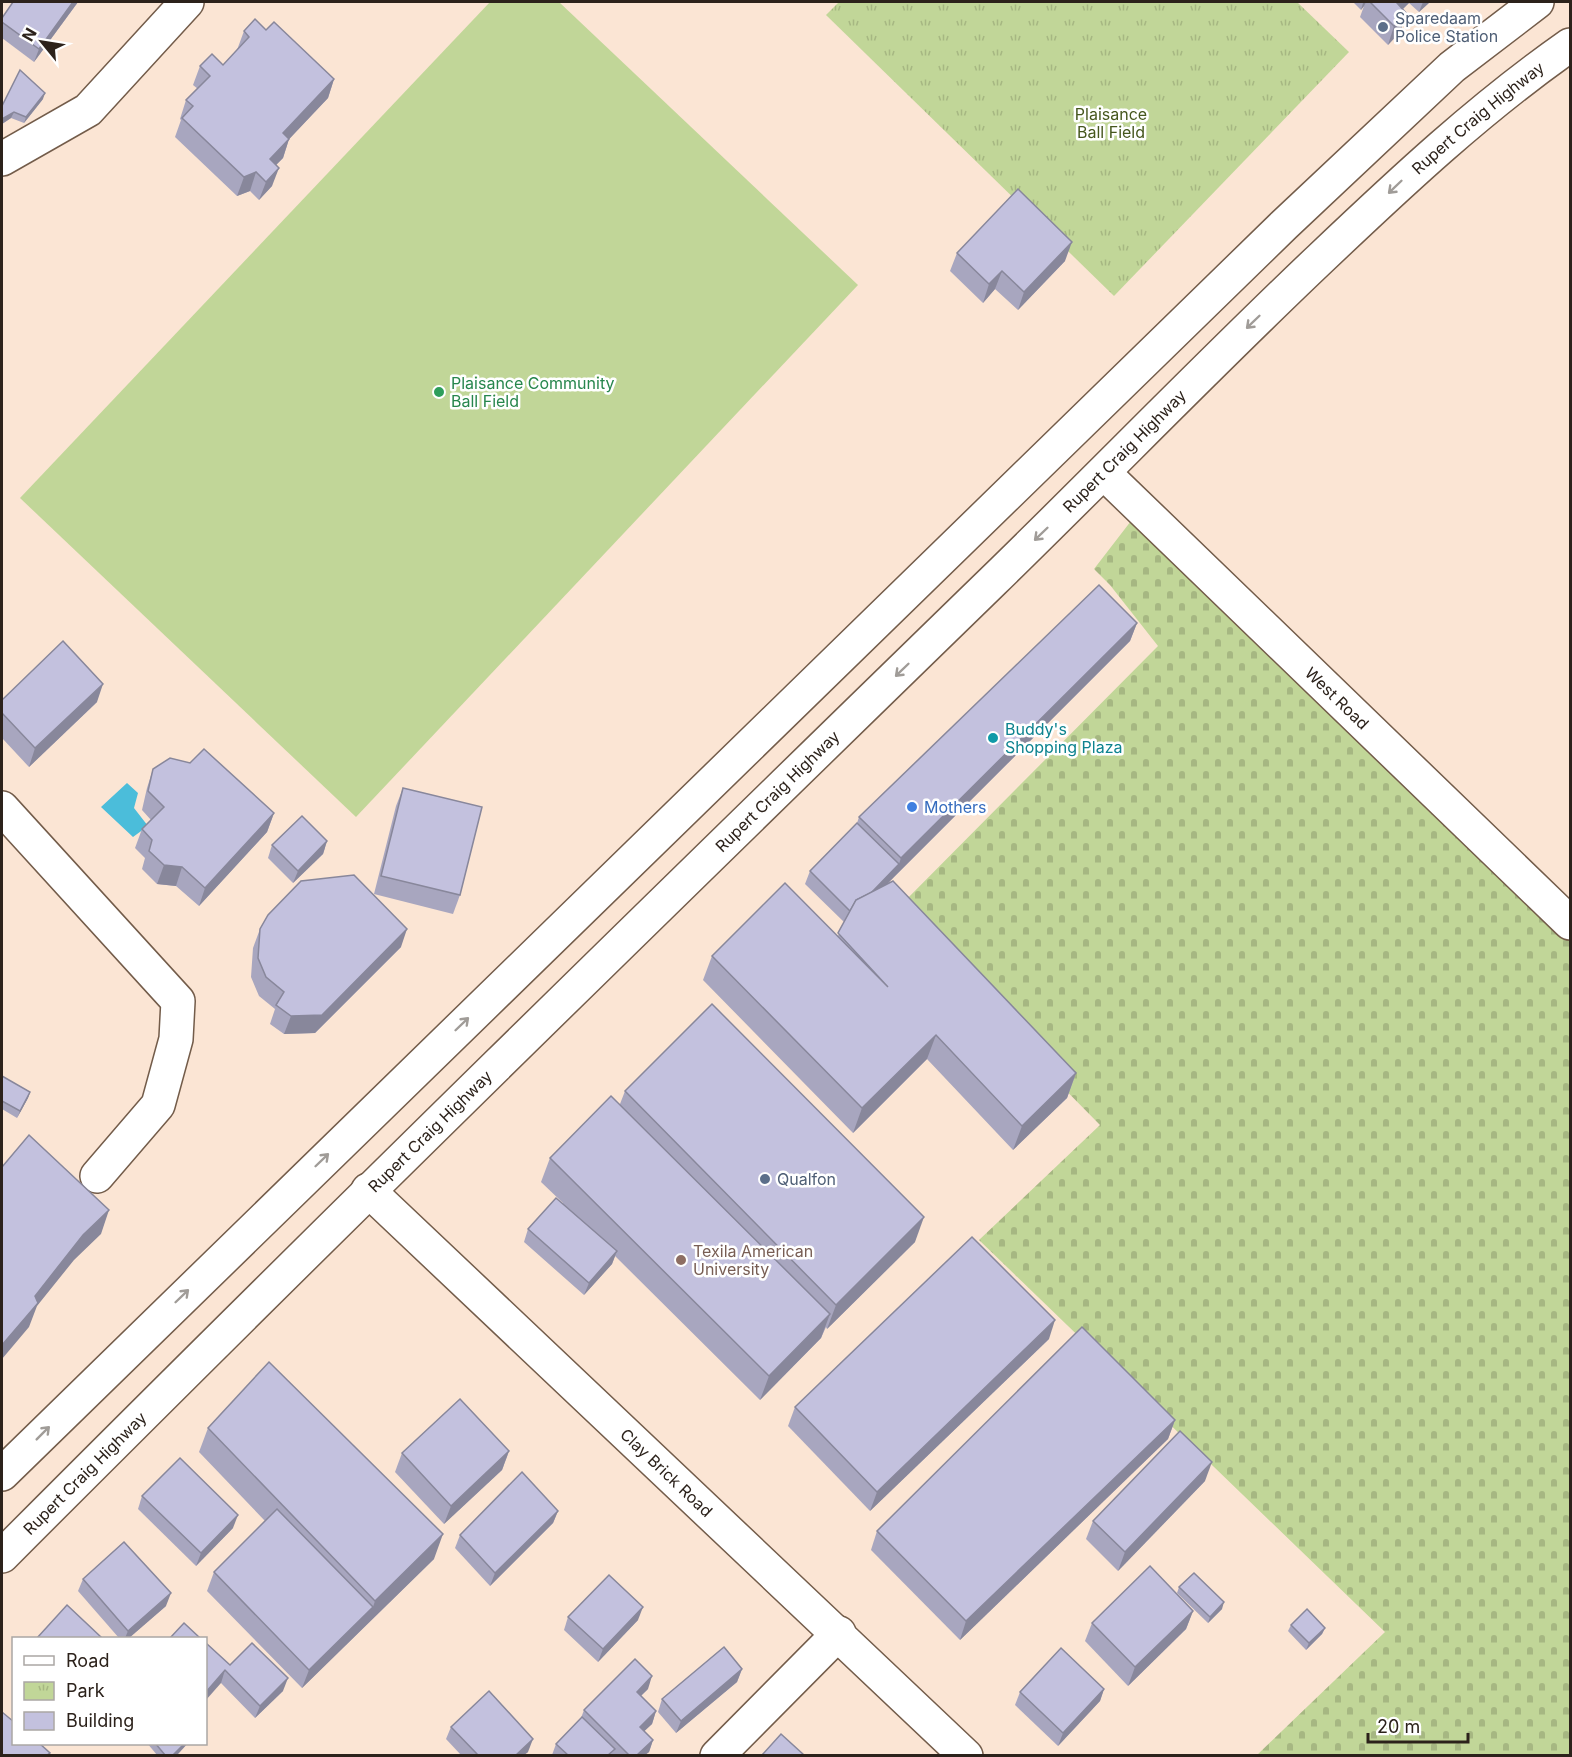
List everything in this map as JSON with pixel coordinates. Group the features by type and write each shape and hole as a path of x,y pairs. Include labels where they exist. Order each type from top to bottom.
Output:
{"main road":[{"path":"2,159 88,110 187,2"},
{"path":"2,1474 1284,225 1452,67 1537,2"},
{"name":"Rupert Craig Highway","path":"2,1556 368,1190 1104,472 1251,324 1420,164 1520,81 1570,45"},
{"name":"West Road","path":"1104,472 1570,923"},
{"path":"4,818 178,1001 176,1039 158,1105 97,1176"},
{"name":"Clay Brick Road","path":"368,1190 966,1755"},
{"path":"717,1755 839,1633"}],"green space":[{"name":"Plaisance Community Ball Field","path":"490,2 559,2 858,285 356,817 20,498"},
{"name":"Plaisance Ball Field","path":"839,2 1297,2 1349,52 1114,296 826,15"},
{"path":"1141,508 1570,930 1570,1755 1257,1755 1385,1632 979,1240 1100,1125 892,914 1158,646 1110,585 1094,569"}],"water":[{"path":"127,783 138,793 134,808 148,826 133,837 101,807"}],"building":[{"path":"13,2 73,2 39,49 2,22 2,18"},
{"path":"1370,2 1398,2 1407,14 1394,26"},
{"path":"255,19 266,30 274,22 334,79 283,133 289,139 270,159 279,168 266,182 256,172 244,177 182,118 193,106 186,100 210,76 200,66 212,54 223,65 249,37 244,31"},
{"path":"20,70 45,93 26,117 14,112 2,119 2,106"},
{"path":"1018,189 1072,242 1024,292 1002,271 989,284 957,253"},
{"name":"Buddy's Shopping Plaza","path":"1099,585 1137,623 901,858 859,817"},
{"path":"63,641 103,684 35,748 2,713 2,700"},
{"path":"204,749 274,813 205,888 182,867 164,865 149,851 152,840 142,829 164,807 148,791 153,769 170,758 190,763"},
{"path":"403,788 482,807 460,895 381,876"},
{"path":"302,816 327,841 298,871 272,845"},
{"path":"857,823 899,864 871,893 856,900 850,911 810,871"},
{"path":"354,875 407,929 322,1015 291,1016 276,1005 284,992 266,977 258,958 260,929 268,915 301,881"},
{"path":"893,881 1076,1073 1022,1126 936,1035 862,1108 712,956 785,883 888,987 838,933 856,900"},
{"name":"Qualfon","path":"712,1004 924,1217 836,1305 625,1091"},
{"path":"2,1076 30,1092 20,1111 2,1101"},
{"name":"Texila American University","path":"611,1096 830,1314 769,1376 550,1158"},
{"path":"29,1135 109,1210 83,1235 35,1296 38,1303 2,1345 2,1167"},
{"path":"556,1198 617,1251 589,1283 528,1229"},
{"path":"972,1237 1055,1320 877,1492 795,1407"},
{"path":"1082,1327 1175,1420 966,1621 877,1531"},
{"path":"269,1362 443,1534 375,1601 208,1428"},
{"path":"460,1399 509,1451 451,1506 402,1453"},
{"path":"1180,1431 1212,1462 1125,1552 1093,1521"},
{"path":"180,1458 238,1515 201,1553 142,1496"},
{"path":"522,1472 558,1511 495,1573 460,1535"},
{"path":"277,1509 373,1607 309,1670 214,1572"},
{"path":"124,1542 171,1593 128,1631 83,1579"},
{"path":"1150,1566 1193,1611 1135,1667 1092,1623"},
{"path":"1194,1573 1224,1602 1210,1617 1179,1587"},
{"path":"609,1575 643,1607 603,1649 568,1617"},
{"path":"67,1605 101,1637 38,1637"},
{"path":"1307,1609 1325,1628 1309,1643 1291,1625"},
{"path":"184,1623 199,1637 171,1637"},
{"path":"252,1643 288,1678 260,1706 225,1670 207,1691 207,1644 230,1665"},
{"path":"724,1647 742,1669 681,1721 662,1699"},
{"path":"1061,1648 1104,1689 1063,1733 1020,1692"},
{"path":"635,1659 652,1676 637,1692 656,1711 640,1727 653,1740 637,1755 629,1755 584,1710"},
{"path":"489,1691 533,1739 516,1755 478,1755 451,1727"},
{"path":"2,1712 12,1720 12,1745 41,1745 50,1753 47,1755 2,1755"},
{"path":"582,1717 615,1749 608,1755 568,1755 556,1744"},
{"path":"781,1734 804,1755 762,1755"},
{"path":"157,1745 183,1745 173,1755 165,1755"}],"place":[{"name":"Sparedaam Police Station","path":"1383,27"},
{"name":"Plaisance Community Ball Field","path":"439,392"},
{"name":"Buddy's Shopping Plaza","path":"993,738"},
{"name":"Mothers","path":"912,807"},
{"name":"Qualfon","path":"765,1179"},
{"name":"Texila American University","path":"681,1260"}]}
